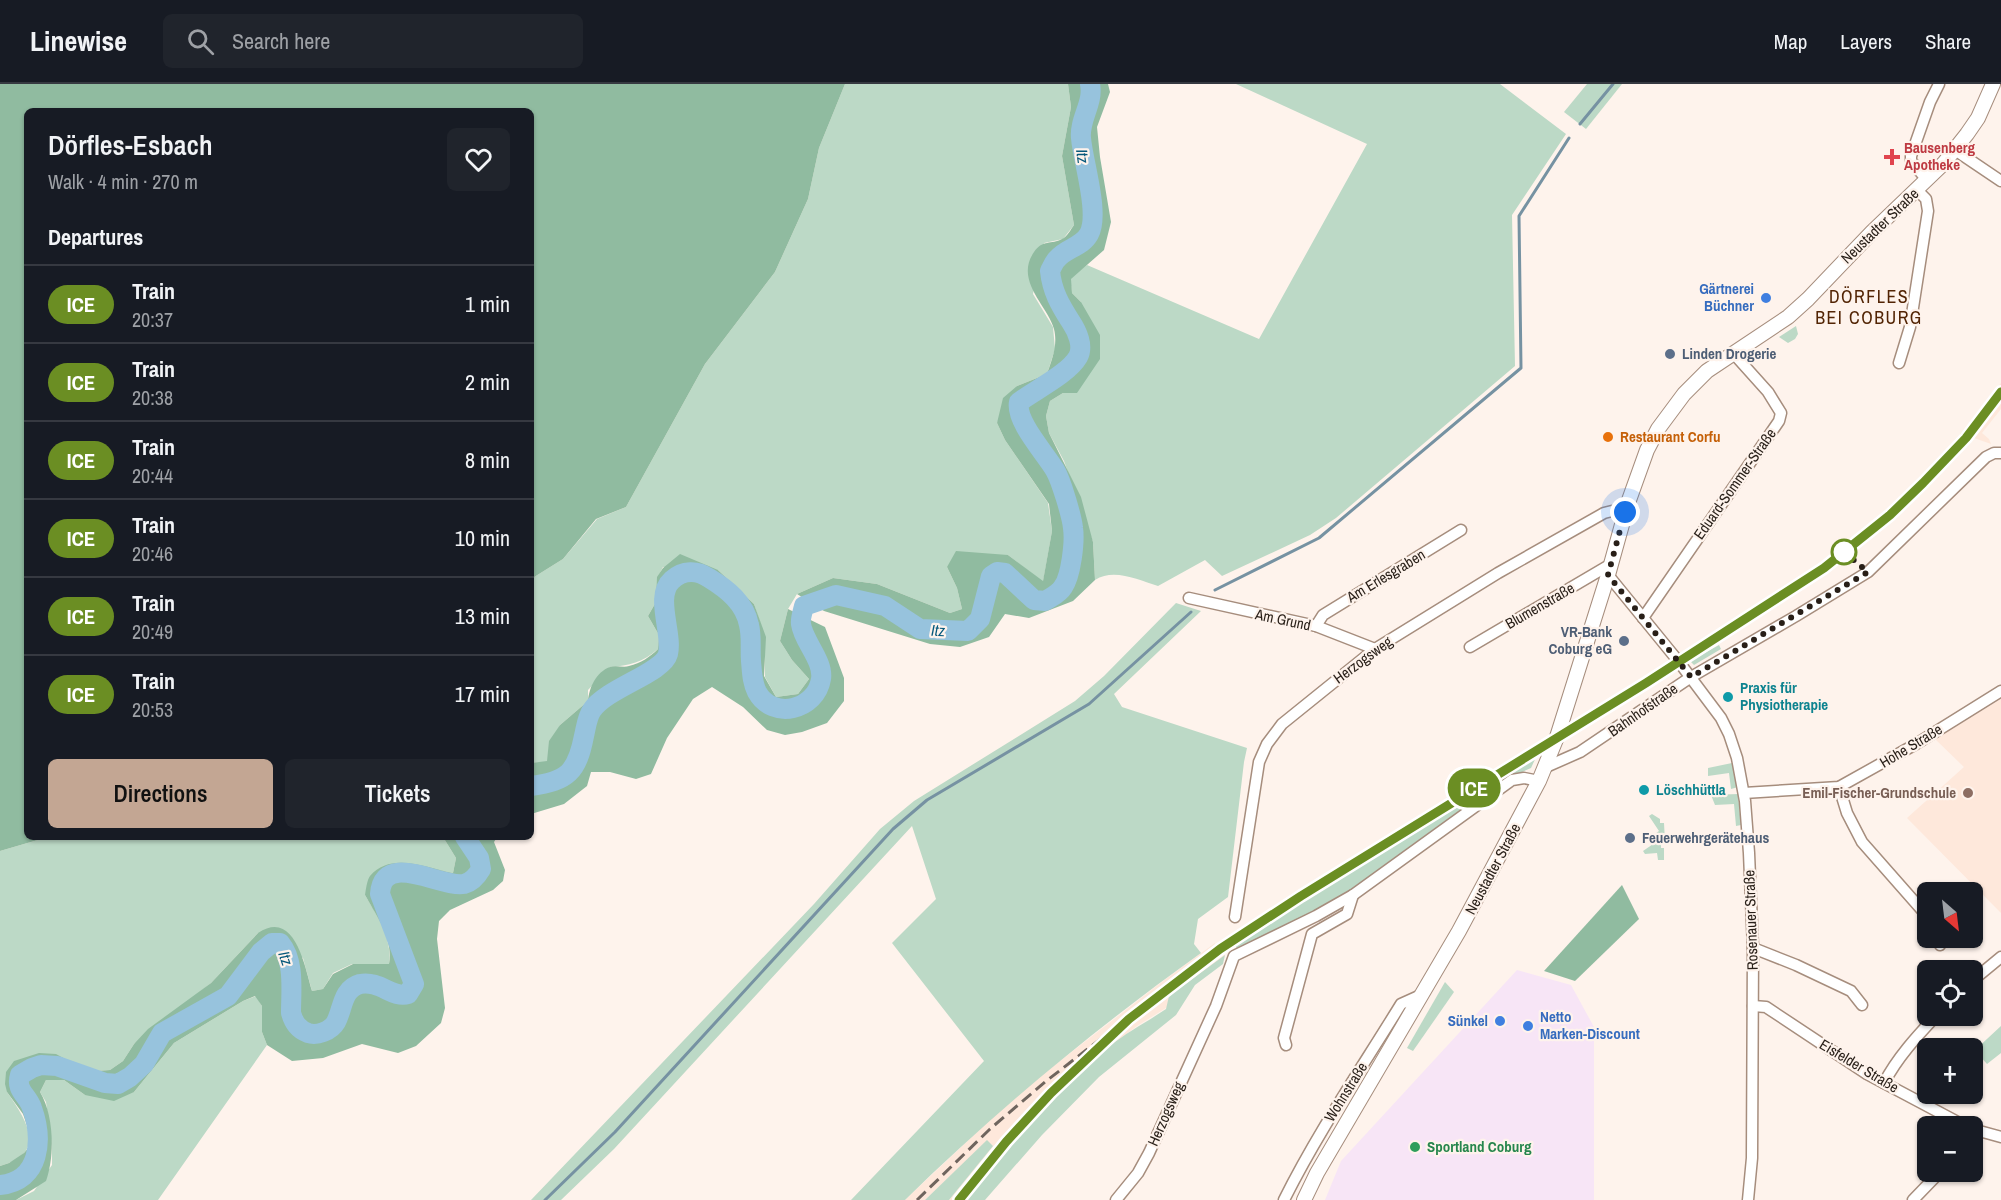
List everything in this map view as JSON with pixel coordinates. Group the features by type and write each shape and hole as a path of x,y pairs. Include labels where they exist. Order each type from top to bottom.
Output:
{"street":[{"path":"1899,363 1910,327 1928,211 1922,185 1911,156 1930,102 1939,84"},
{"name":"Neustadter Straße","path":"1304,1200 1323,1162 1490,875 1546,767 1609,570 1625,512 1647,450 1658,429 1684,394 1707,371 1772,328 1801,305 1956,150 1978,118 1993,84"},
{"path":"1956,150 2001,181"},
{"name":"Eduard-Sommer-Straße","path":"1643,618 1779,421 1781,413 1768,392 1733,353"},
{"name":"Bahnhofstraße","path":"1546,767 1580,752 1691,677 1868,572 1986,457 1997,453"},
{"name":"Herzogsweg","path":"1235,917 1259,762 1267,744 1282,724 1375,649 1498,573 1604,513 1625,512"},
{"name":"Am Erlesgraben","path":"1316,626 1323,615 1461,531"},
{"name":"Rosenauer Straße","path":"1609,570 1643,618 1721,718 1737,759 1744,793 1753,948 1752,1158 1748,1200"},
{"name":"Blumenstraße","path":"1470,647 1609,570"},
{"name":"Am Grund","path":"1189,598 1316,626 1375,649"},
{"name":"Hohe Straße","path":"1744,793 1839,787 1916,744 2001,692"},
{"path":"1286,1045 1284,1038 1312,934 1347,914 1353,895 1507,783 1524,778 1539,781"},
{"path":"1839,787 1847,813 1862,842 1917,904"},
{"name":"Herzogsweg","path":"1116,1200 1138,1173 1149,1153 1216,1006 1234,956 1316,916 1353,895"},
{"path":"1753,948 1851,991 1862,1005"},
{"path":"1983,972 2001,957"},
{"name":"Wohnstraße","path":"1284,1200 1328,1121 1401,1005 1421,995"},
{"name":"Eisfelder Straße","path":"1753,1006 1766,1007 1867,1074 1946,1116"},
{"path":"1884,1083 1927,1026"},
{"path":"1983,1132 2001,1137"},
{"path":"1913,1200 1930,1182"}],"shaded area":[{"path":"2001,383 2001,409 1982,433 1991,444 1974,438 1972,441 1968,439 1918,493 1835,563 1686,662 1680,656 1743,618 1821,566 1889,512 1935,467 1962,436 1960,434"},
{"path":"1670,664 1673,669 1572,732 1574,721"},
{"name":"Emil-Fischer-Grundschule","path":"2001,699 2001,913 1983,895 1983,882 1970,882 1907,818 1964,767 1935,739"},
{"path":"1540,744 1537,755 1235,942 1236,932"},
{"path":"1215,943 1216,953 1225,955 1166,1008 1137,1026 1094,1059 1027,1127 967,1200 949,1200 993,1146 987,1141 925,1200 905,1200 1033,1082"},
{"path":"1517,970 1571,985 1594,1027 1594,1200 1325,1200 1341,1161"}],"green space":[{"path":"0,84 845,84 819,148 808,199 775,272 705,364 626,507 596,519 563,559 534,577 534,108 24,108 24,840 38,840 0,851"},
{"path":"845,84 1068,84 1071,107 1062,156 1074,225 1063,239 1044,243 1033,294 1053,327 1055,349 1047,374 1017,386 997,423 1005,440 1048,503 1052,531 1043,582 1008,555 947,567 957,588 962,609 950,613 877,584 833,578 797,594 788,609 780,641 792,660 809,679 798,694 776,697 765,677 765,637 754,604 718,570 663,567 658,577 656,602 648,616 659,635 658,649 636,662 610,667 588,690 588,701 560,725 547,762 534,763 534,577 563,559 597,519 626,507 705,364 775,272 808,199 819,148"},
{"path":"1068,84 1108,84 1110,92 1097,127 1111,222 1104,250 1071,279 1072,293 1081,302 1100,335 1100,359 1077,393 1063,393 1050,401 1046,416 1049,433 1081,497 1093,542 1095,580 1073,601 1029,618 1005,614 989,637 960,647 930,644 824,611 797,594 833,578 877,584 950,613 962,609 957,588 947,567 956,551 1008,555 1043,581 1052,531 1049,504 1005,440 997,423 1003,398 1017,386 1047,374 1054,352 1054,329 1034,293 1028,273 1029,263 1037,248 1064,238 1074,225 1062,156 1071,107"},
{"path":"1236,84 1500,84 1566,134 1512,215 1515,366 1336,518 1310,535 1222,576 1205,560 1158,586 1118,575 1095,580 1093,542 1064,461 1049,433 1046,416 1050,401 1063,393 1081,302 1072,293 1070,278 1087,265 1259,339 1367,144"},
{"path":"1587,84 1622,84 1586,129 1564,112"},
{"path":"1796,326 1798,334 1795,339 1788,343 1779,337"},
{"path":"680,554 718,570 754,604 766,637 764,676 776,697 798,694 809,679 792,660 780,641 788,609 825,627 844,678 844,701 827,723 785,735 767,730 743,707 712,687 693,699 667,738 651,774 636,779 610,772 591,772 587,786 564,804 534,813 534,763 547,761 549,741 560,725 588,701 592,686 605,669 615,666 627,667 648,657 658,649 659,635 648,616 656,602 657,577 663,568"},
{"path":"1176,603 1201,611 1114,694 1122,707 1247,748 1228,897 1198,919 1194,944 1201,953 1085,1040 975,1134 905,1200 851,1200 984,1061 892,943 936,899 912,826 614,1149 561,1200 531,1200 814,904 880,829 914,801 1075,701 1104,676"},
{"path":"1719,645 1721,649 1694,665 1690,661"},
{"path":"1537,755 1531,768 1506,779 1353,891 1237,951 1235,942"},
{"path":"1732,763 1738,787 1731,789 1729,773 1708,776 1708,768"},
{"path":"1738,794 1741,825 1736,826 1734,804 1715,805 1711,795"},
{"path":"1652,814 1660,819 1660,823 1664,823 1665,842 1661,843 1661,848 1664,848 1664,860 1658,860 1657,853 1645,854 1643,851 1659,840 1655,834 1659,831 1649,816"},
{"path":"38,840 445,840 456,858 453,873 433,869 365,895 386,937 390,955 389,964 352,964 333,973 323,989 312,991 303,958 258,933 211,983 134,1044 123,1061 110,1070 84,1070 73,1065 7,1092 26,1125 29,1145 24,1153 15,1160 0,1166 0,851"},
{"path":"445,840 495,840 505,870 503,881 493,890 450,910 439,921 437,939 445,1008 441,1023 416,1046 398,1053 362,1044 323,1058 292,1061 267,1045 262,1032 262,1006 255,996 174,1043 134,1092 114,1101 85,1095 64,1080 46,1080 40,1092 48,1112 52,1148 46,1181 16,1200 0,1200 0,1166 24,1153 30,1146 30,1134 23,1114 7,1092 5,1084 6,1072 14,1061 39,1053 56,1054 85,1070 110,1070 123,1061 148,1029 211,983 258,933 271,927 281,928 290,934 302,956 312,991 323,989 333,974 353,964 389,964 387,937 365,895 370,876 379,868 399,863 421,865 453,873 456,858"},
{"path":"1622,885 1639,919 1575,981 1544,971"},
{"path":"1225,955 1223,964 1195,985 1176,1015 1099,1077 1042,1135 985,1200 967,1200 1027,1127 1085,1068 1117,1041 1166,1009 1169,996"},
{"path":"1445,982 1454,992 1413,1051 1407,1048"},
{"path":"256,996 262,1006 262,1032 267,1045 158,1200 16,1200 34,1191 52,1165 52,1146 46,1102 40,1092 46,1080 64,1080 85,1095 134,1092 174,1043 243,1001"},
{"path":"2001,1026 2001,1053 1987,1064 1983,1059 1983,1043"},
{"path":"987,1140 993,1146 949,1200 925,1200"}],"waterway":[{"name":"Itz","path":"534,786 554,781 569,773 578,758 588,719 599,702 664,661 669,645 664,595 672,580 681,574 695,572 704,575 722,587 739,603 747,617 750,630 755,688 764,701 773,707 783,709 793,708 811,698 821,679 817,658 805,637 801,624 804,606 836,595 885,606 920,629 968,631 980,619 991,576 997,572 1005,573 1034,600 1045,601 1061,589 1066,582 1072,559 1071,516 1057,475 1026,427 1019,410 1019,402 1067,370 1080,353 1077,334 1057,298 1050,271 1061,255 1086,238 1092,225 1092,201 1081,138 1082,124 1090,98 1090,84"},
{"path":"1580,124 1613,84"},
{"path":"1215,590 1319,538 1521,368 1519,216 1569,138"},
{"path":"545,1200 615,1132 893,829 927,800 1089,704 1191,612"},
{"name":"Itz","path":"0,1185 14,1182 24,1176 36,1157 38,1145 35,1120 30,1104 19,1085 20,1075 41,1065 57,1066 105,1083 118,1084 144,1064 162,1033 228,996 261,952 272,943 280,943 285,950 291,976 291,1013 297,1025 308,1033 315,1034 331,1028 336,1022 346,995 360,984 367,983 397,994 408,994 414,984 380,894 384,881 391,874 402,873 454,884 469,882 481,869 479,858 467,840"}],"railway":[{"path":"917,1200 990,1129 1045,1082 1183,975 1301,896 1645,683 1824,568 1890,515 1923,483 1966,438 2001,392"},
{"path":"959,1200 1020,1126 1088,1057"}],"train":[{"name":"ICE","path":"959,1200 1006,1142 1051,1093 1129,1019 1220,949 1301,896 1646,683 1824,568 1890,515 1923,483 1966,438 2001,392"}],"place":[{"name":"Bausenberg Apotheke","path":"1892,157"},
{"name":"Gärtnerei Büchner","path":"1766,298"},
{"name":"Linden Drogerie","path":"1670,354"},
{"name":"Restaurant Corfu","path":"1608,437"},
{"name":"VR-Bank Coburg eG","path":"1624,641"},
{"name":"Praxis für Physiotherapie","path":"1728,697"},
{"name":"Löschhüttla","path":"1644,790"},
{"name":"Emil-Fischer-Grundschule","path":"1968,793"},
{"name":"Feuerwehrgerätehaus","path":"1630,838"},
{"name":"Sünkel","path":"1500,1021"},
{"name":"Netto Marken-Discount","path":"1528,1026"},
{"name":"Sportland Coburg","path":"1415,1147"}],"district":[{"name":"DÖRFLES BEI COBURG","path":"1869,307"}],"route":[{"path":"1625,512 1608,575 1691,677 1868,572 1844,552"}]}
